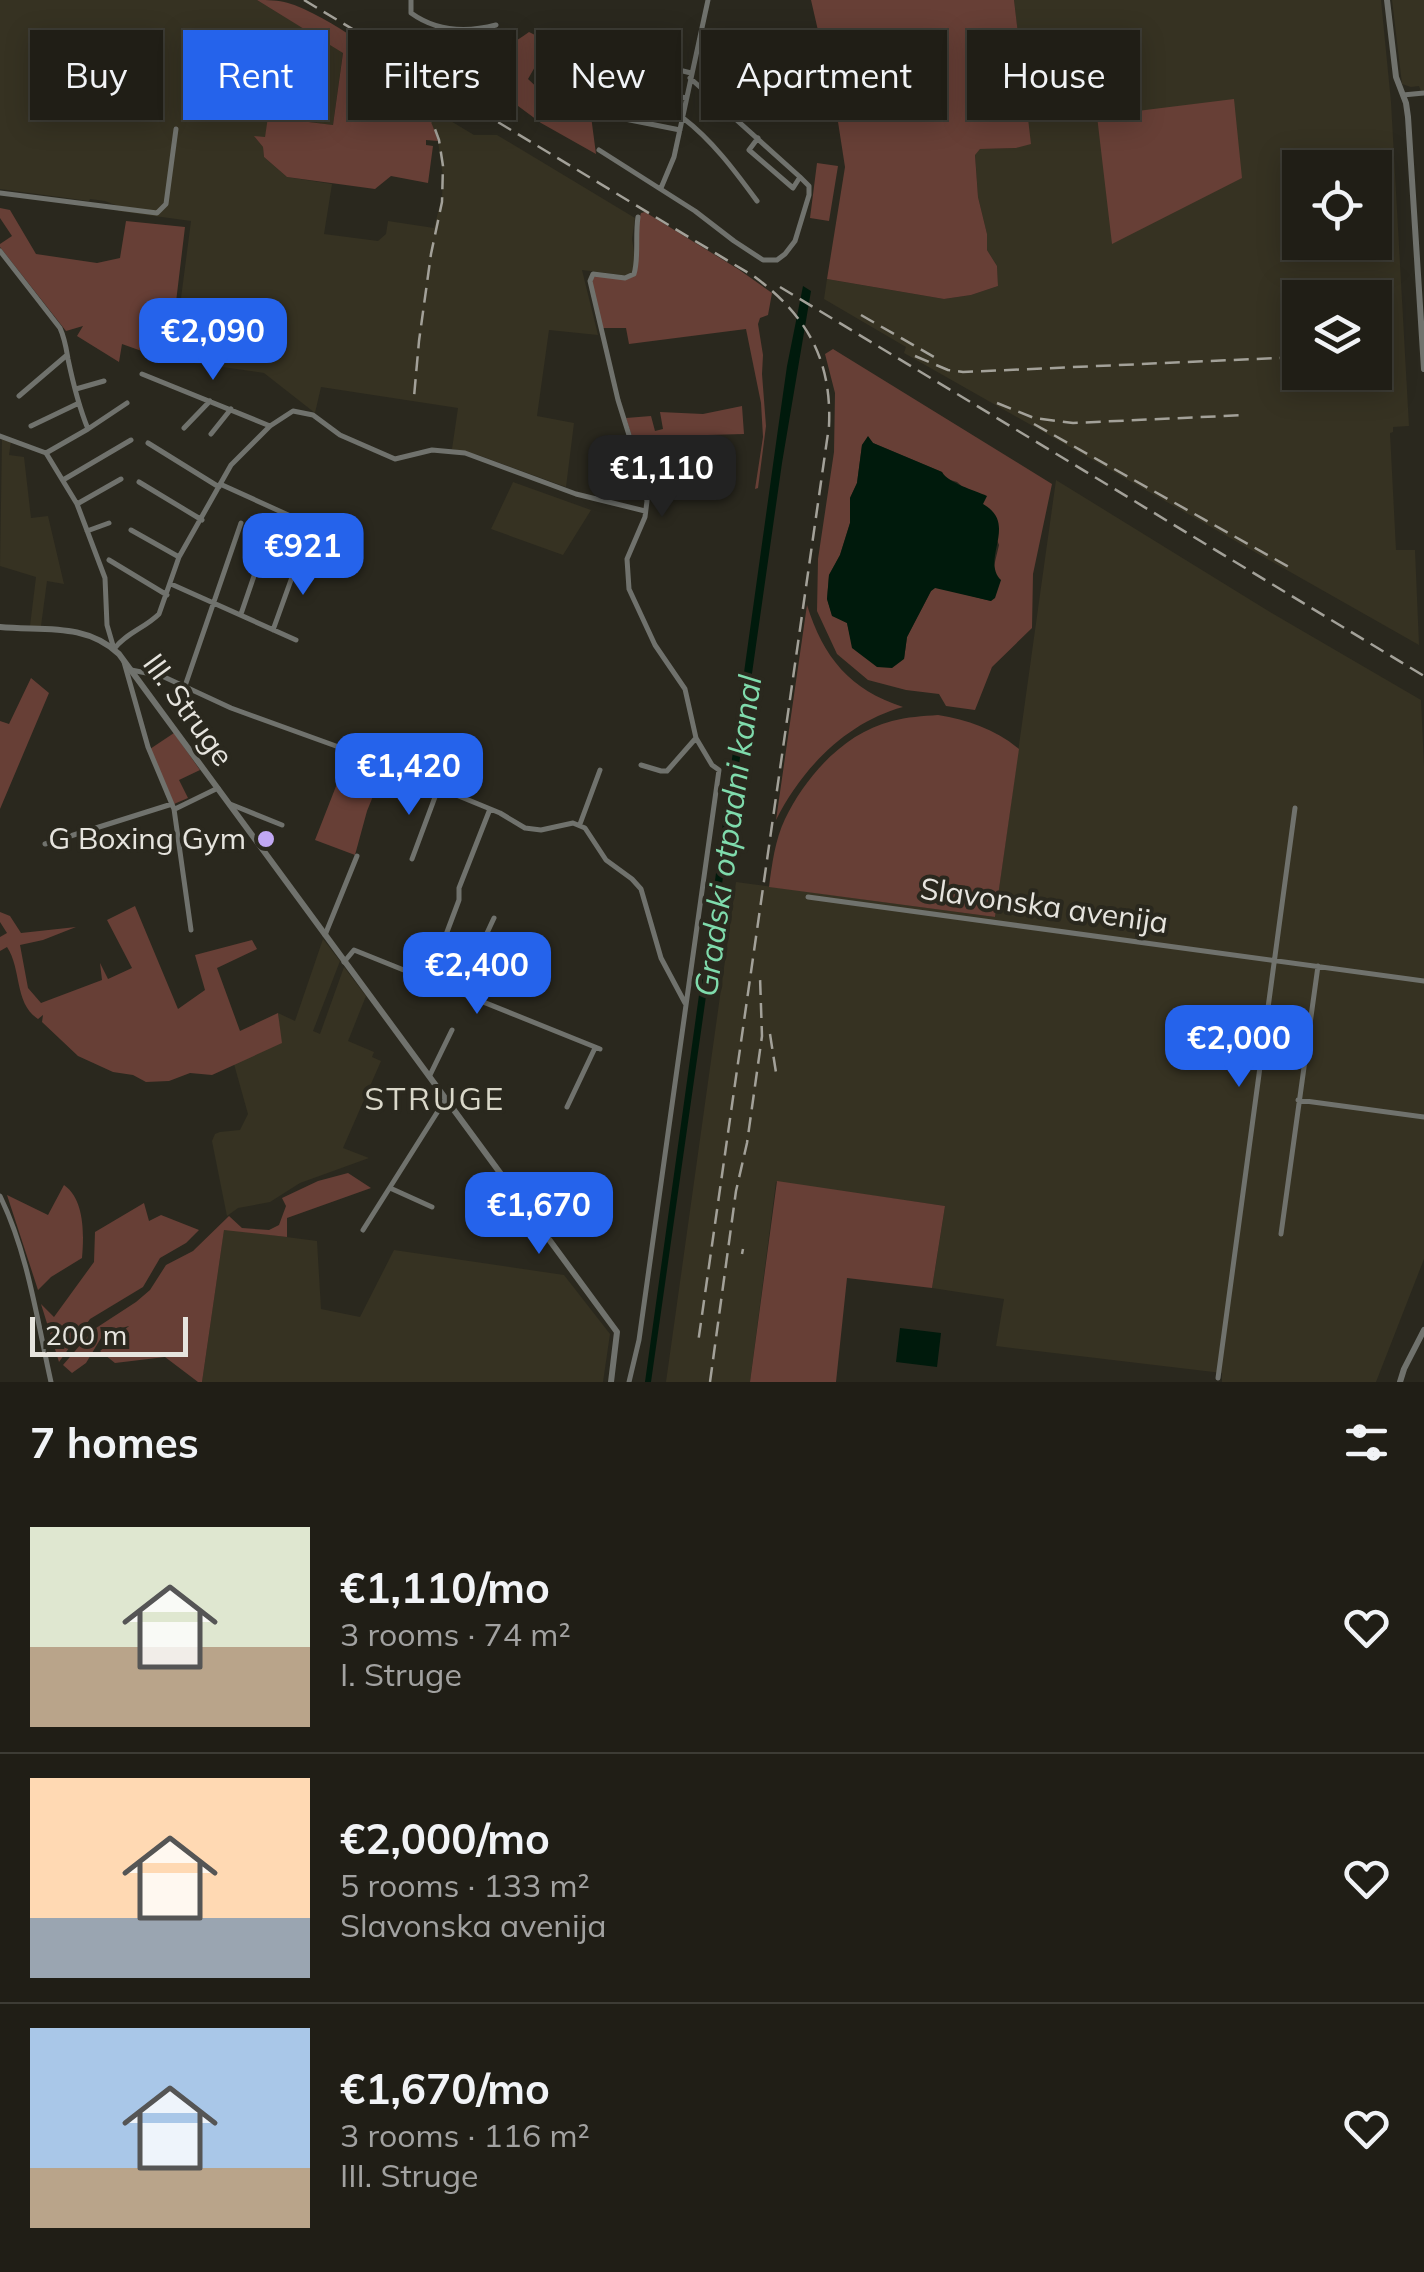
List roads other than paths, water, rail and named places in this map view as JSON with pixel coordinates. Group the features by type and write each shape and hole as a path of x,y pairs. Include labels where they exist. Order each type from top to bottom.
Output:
{"street":[{"path":"410,0 411,13 428,25 496,25"},
{"path":"661,188 674,157 708,0"},
{"path":"1387,0 1396,77 1408,117 1424,369"},
{"path":"600,150 756,256 777,260 795,242 810,190 691,76 681,73"},
{"path":"1403,95 1424,93"},
{"path":"681,97 686,98"},
{"path":"683,118 730,165 757,200"},
{"path":"631,120 680,130"},
{"path":"0,193 157,213 166,202 176,128"},
{"path":"758,138 749,150 792,188 800,177"},
{"path":"630,1382 719,781 718,767 696,738 685,689 654,645 628,589 627,559 646,511 645,490 618,400 590,280 594,274 625,278 634,274 638,217"},
{"path":"0,251 60,328 88,429"},
{"path":"20,396 67,355"},
{"path":"142,374 270,426"},
{"path":"76,389 104,381"},
{"path":"184,428 210,401"},
{"path":"31,426 78,403"},
{"path":"46,453 127,403"},
{"path":"211,434 231,410"},
{"path":"114,649 123,638 155,618 179,558 231,466 270,426 288,414 308,412 340,435 395,459 432,450 465,453 576,494 646,511"},
{"path":"0,436 46,453 77,504 104,578 106,618 114,649"},
{"path":"63,480 130,440"},
{"path":"148,444 220,486 308,524"},
{"path":"77,504 121,479"},
{"path":"139,482 202,520"},
{"path":"185,686 241,522"},
{"path":"87,530 109,523"},
{"path":"131,530 179,558"},
{"path":"241,614 268,535"},
{"path":"273,630 300,554"},
{"path":"109,560 167,594"},
{"path":"171,584 296,640"},
{"path":"0,627 77,631 114,649"},
{"name":"III. Struge","path":"114,649 616,1332 611,1382"},
{"path":"123,659 148,748 173,807 192,930"},
{"path":"131,670 162,676 231,708 348,750 510,817 520,826 534,830 580,824 606,860 641,889 661,958 685,1004"},
{"path":"641,766 667,771 696,738"},
{"path":"580,824 600,770"},
{"name":"III. Struge","path":"45,844 173,807 218,788"},
{"path":"412,859 438,789"},
{"path":"228,802 282,825"},
{"path":"1218,1378 1295,808"},
{"path":"429,980 490,810"},
{"path":"326,935 357,856"},
{"name":"Slavonska avenija","path":"808,897 1424,981"},
{"path":"455,989 494,918"},
{"path":"344,962 354,950 598,1048 567,1107"},
{"path":"1281,1234 1318,966"},
{"path":"676,984 689,978"},
{"path":"428,1078 452,1030"},
{"path":"363,1230 445,1100"},
{"path":"1298,1100 1424,1117"},
{"path":"390,1188 432,1207"},
{"path":"0,1196 14,1227 51,1382"},
{"path":"1400,1382 1424,1330"}],"water":[{"name":"Gradski otpadni kanal","path":"803,286 811,291 782,463 651,1382 645,1382 787,366"},
{"path":"868,436 873,443 987,496 983,504 998,521 994,562 1001,580 995,598 991,601 935,588 907,637 904,659 892,668 877,667 852,648 847,623 832,616 827,599 829,575 850,523 850,498 857,483 862,445"},
{"path":"900,1328 941,1333 937,1367 896,1362"}],"railway":[{"path":"304,0 354,30"},
{"path":"414,397 431,254 442,202 443,166 432,120"},
{"path":"494,120 755,277 802,324 813,341 826,380 829,426 698,1343"},
{"path":"780,287 1424,676"},
{"path":"861,315 934,357"},
{"path":"915,356 963,372 1282,358"},
{"path":"997,403 1034,418 1073,423 1246,415"},
{"path":"1034,424 1289,567"},
{"path":"710,1382 762,1036 760,977"},
{"path":"770,1034 777,1079"},
{"path":"742,1254 743,1249"}],"place":[{"name":"G Boxing Gym","path":"266,839"}],"district":[{"name":"STRUGE","path":"435,1099"}]}
